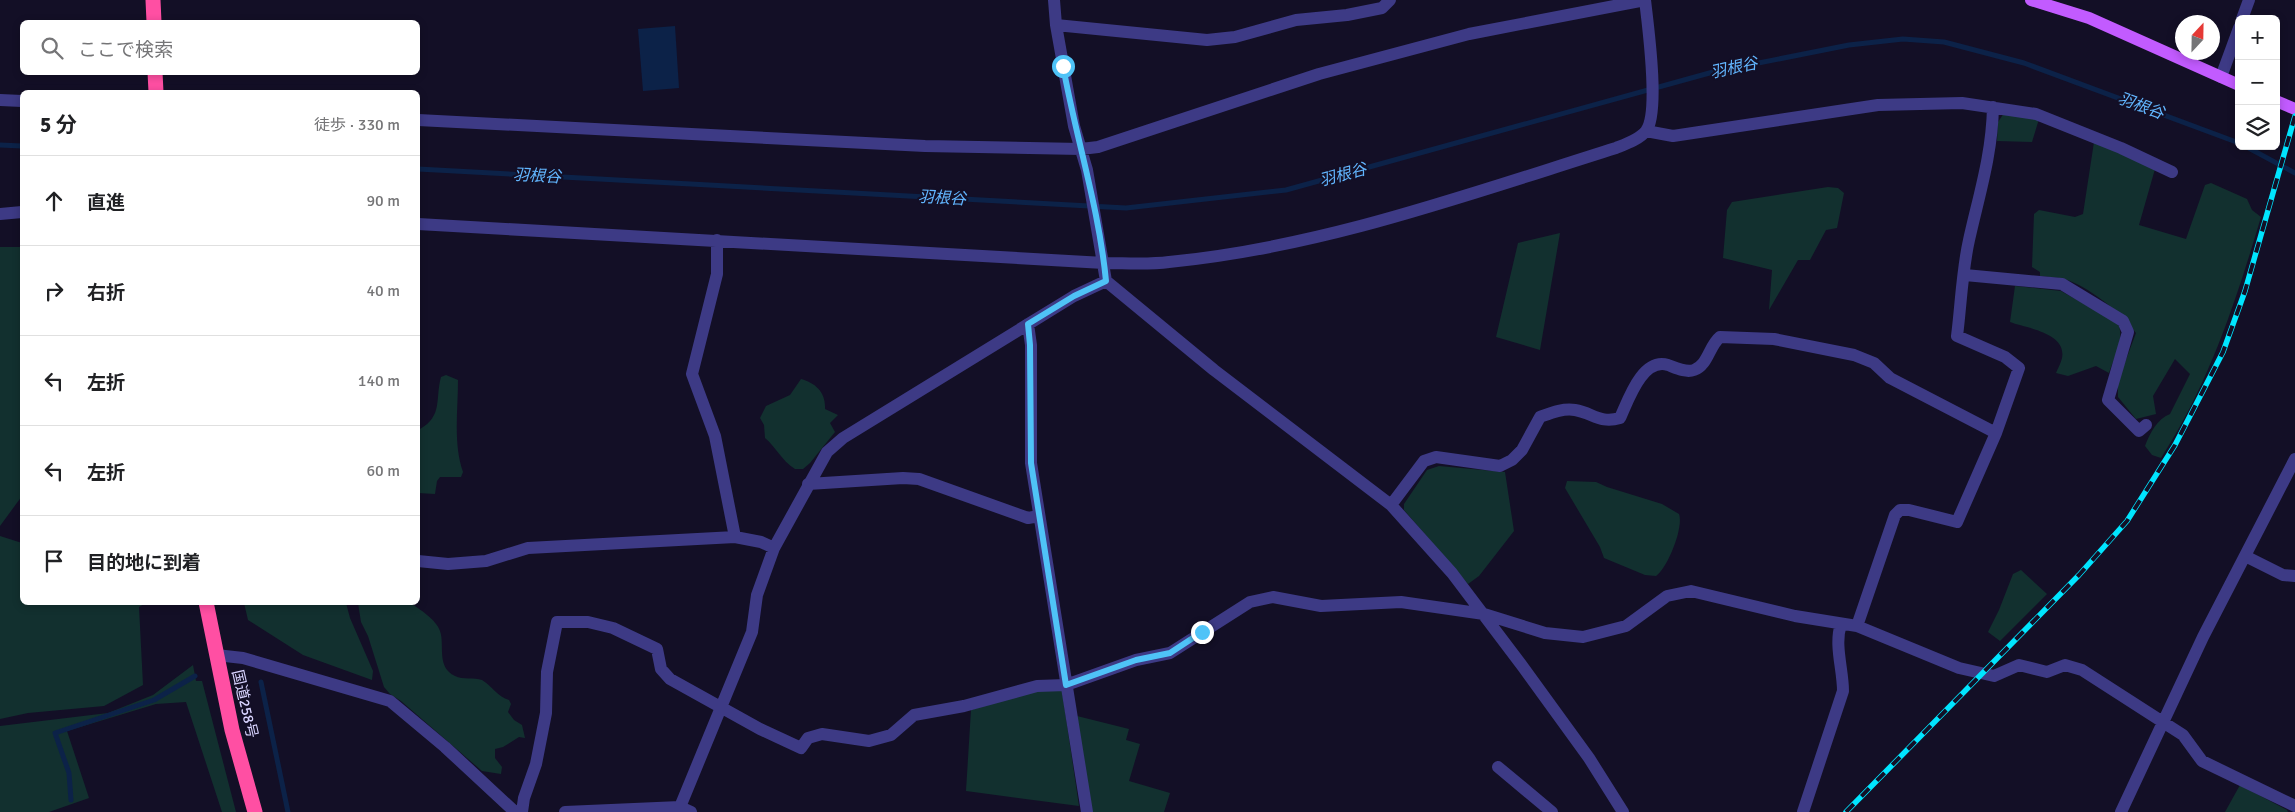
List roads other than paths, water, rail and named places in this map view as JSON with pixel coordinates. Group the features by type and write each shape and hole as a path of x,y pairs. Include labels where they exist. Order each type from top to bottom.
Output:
{"highway":[{"path":"153,0 154,20"},
{"path":"155,75 156,90"},
{"name":"国道258号","path":"207,605 232,730 256,812"}],"main road":[{"path":"2031,0 2089,18 2235,83"},
{"path":"2280,103 2295,109"}],"street":[{"path":"1054,0 1056,25 1074,126 1087,170 1106,281 1214,370 1391,505 1452,573 1484,614 1589,758 1623,812"},
{"path":"1056,25 1207,40 1235,37 1296,20 1347,15 1382,8 1390,0"},
{"path":"420,120 925,146 1081,149 1098,147 1319,74 1469,34 1645,0 1653,112 1646,131"},
{"path":"2243,15 2249,0"},
{"path":"2221,77 2235,39"},
{"path":"0,100 20,101"},
{"path":"420,224 1104,262 1167,263 1234,254 1337,234 1616,148 1646,131 1673,136 1878,105 1962,103 2036,114 2121,148 2172,172"},
{"path":"1857,626 1895,515 1900,510 1909,510 1957,522 1996,433 2019,368 2005,357 1957,336 1969,242 1981,197 1988,159 1993,107"},
{"path":"0,214 20,212"},
{"path":"717,240 717,274 692,374 715,436 735,537"},
{"path":"1965,275 2062,284 2123,321 2128,332 2108,400 2139,431 2146,425"},
{"path":"566,812 685,810 722,707 752,632 757,595 774,548 827,452 843,438 1028,324 1074,296 1106,281"},
{"path":"1028,324 1030,345 1031,463 1087,812"},
{"path":"1391,505 1424,461 1436,457 1500,466 1512,460 1522,450 1540,417 1556,411 1574,409 1608,422 1620,418 1639,377 1653,367 1664,364 1688,372 1696,369 1703,364 1714,342 1720,337 1774,339 1854,354 1874,363 1890,378 1996,433"},
{"path":"2120,812 2245,556 2295,459"},
{"path":"808,484 903,478 919,479 1028,518 1039,516"},
{"path":"420,561 448,564 486,561 528,548 735,537 761,542 774,548"},
{"path":"2245,556 2283,575 2295,576"},
{"path":"522,812 524,798 536,764 546,713 547,672 557,622 588,622 613,628 657,649 661,669 670,679 760,729 801,748 808,738 822,734 869,741 891,735 914,715 964,706 1037,686 1066,685 1136,660 1170,653 1250,602 1273,597 1321,606 1401,602 1484,614 1545,633 1583,636 1626,626 1667,596 1691,591 1795,616 1857,626 1959,668 1981,674 1994,676 2019,665 2046,672 2065,665 2082,670 2183,735 2202,761 2295,806"},
{"path":"1803,812 1842,691 1843,673 1838,642 1841,624"},
{"path":"216,654 244,658 390,701 445,747 515,812"},
{"path":"1498,767 1552,812"}],"water":[{"path":"675,26 679,88 643,91 638,29"}],"waterway":[{"name":"羽根谷","path":"420,169 1126,208 1286,190 1713,72 1849,45 1903,39 1944,42 2024,63 2235,142"},
{"name":"羽根谷","path":"0,145 20,146"},
{"name":"羽根谷","path":"2252,150 2295,173"},
{"path":"71,800 69,773 55,733 154,700 195,676"},
{"path":"261,682 288,812"}],"railway":[{"path":"1846,812 2079,575 2127,521 2175,445 2223,352 2245,291 2295,116"}]}
